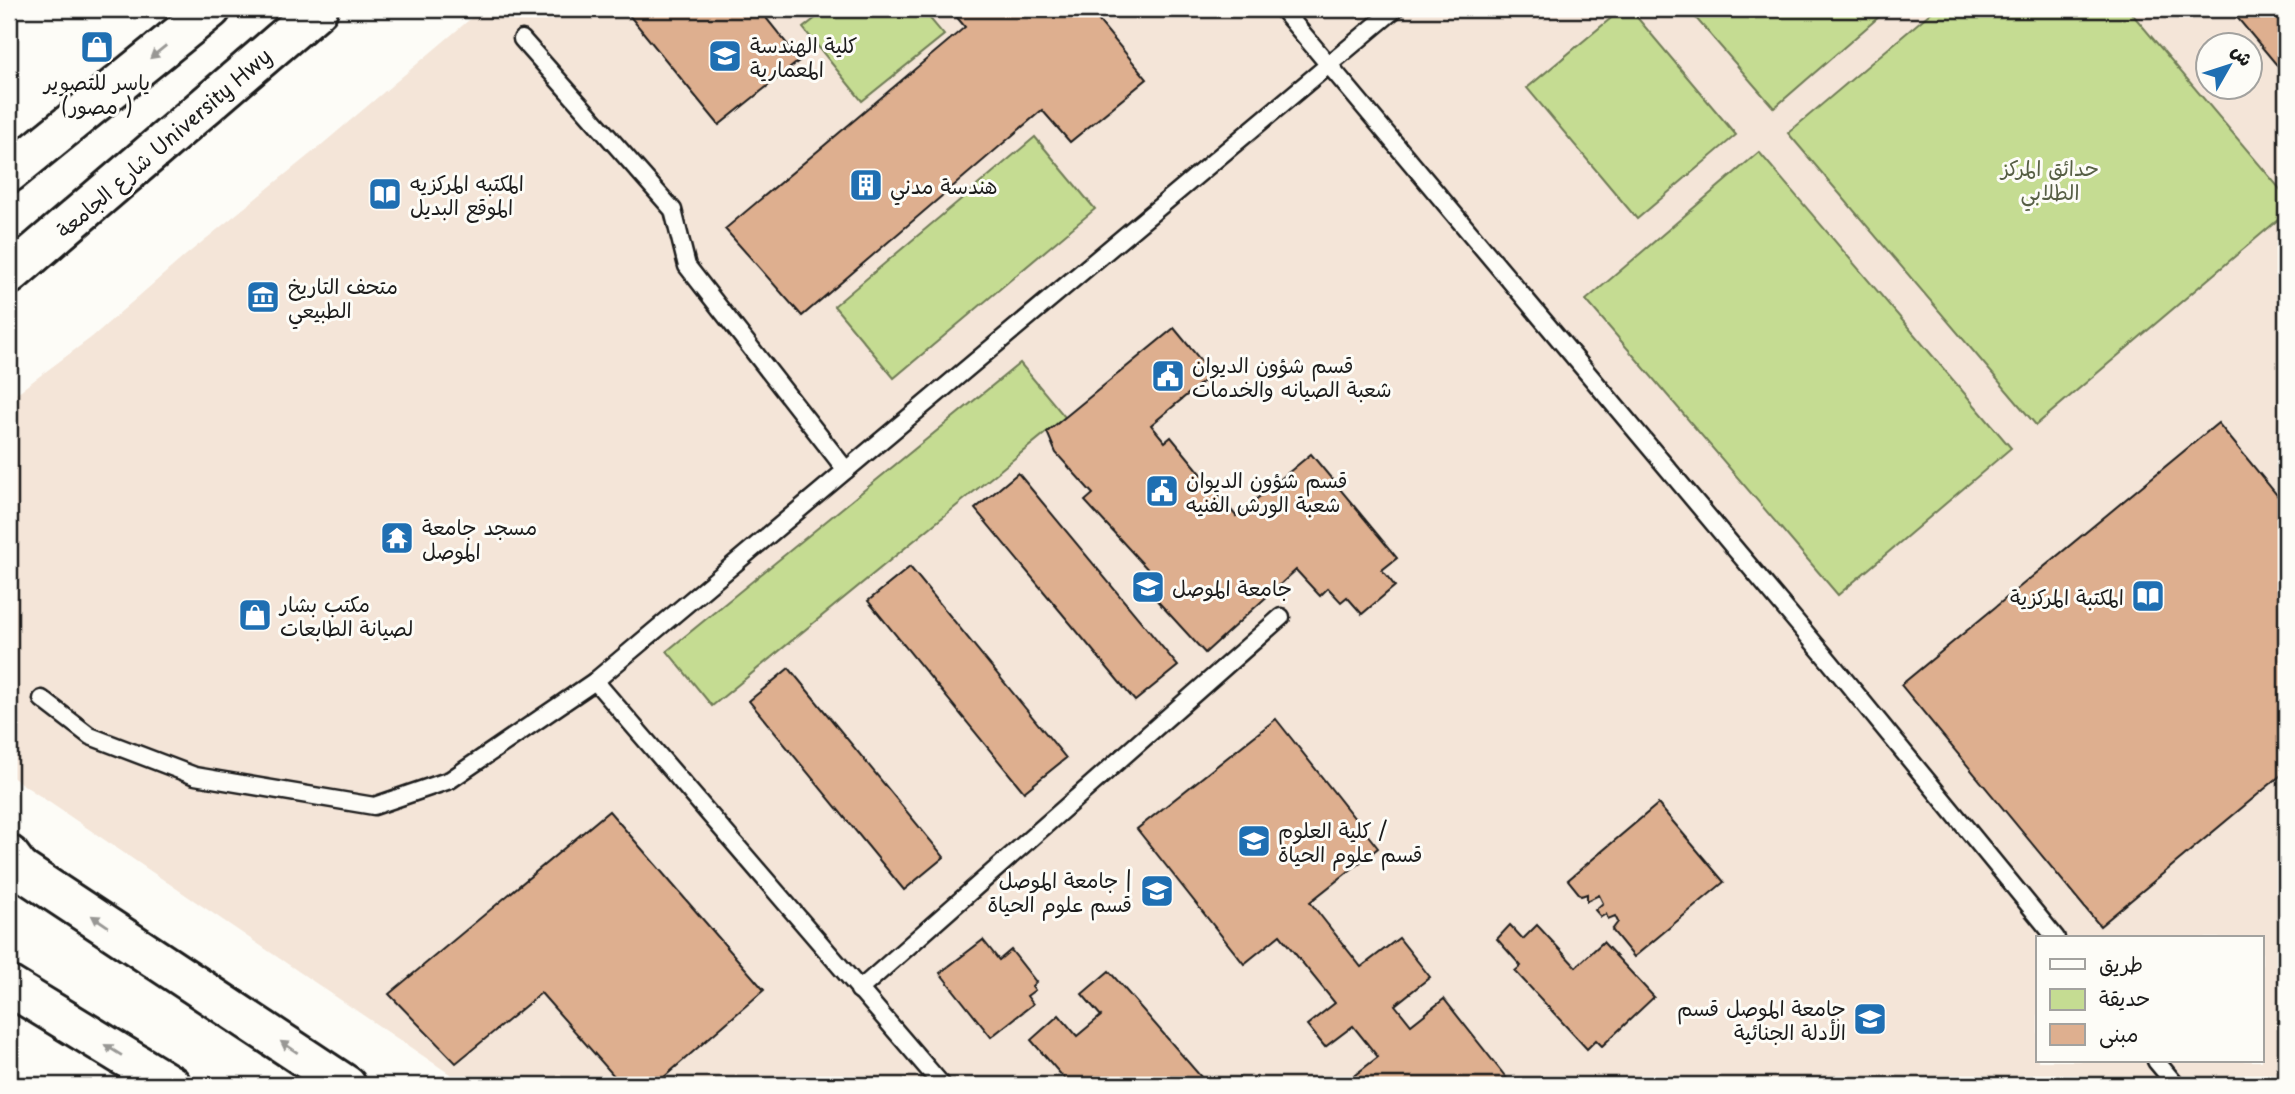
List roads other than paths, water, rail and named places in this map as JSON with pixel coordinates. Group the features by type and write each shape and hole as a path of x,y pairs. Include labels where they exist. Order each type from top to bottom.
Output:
{"main road":[{"path":"9,173 211,9"},
{"name":"شارع الجامعة University Hwy","path":"9,275 318,9"},
{"path":"12,861 346,1085"},
{"path":"9,986 171,1085"}],"lane":[{"path":"1282,9 1830,662 2054,936"},
{"path":"42,699 90,736 195,776 374,806 450,780 594,681 1395,9"},
{"path":"523,39 673,210 687,266 846,470"},
{"path":"859,990 1281,617"},
{"path":"594,681 942,1085"},
{"path":"2157,1062 2176,1085"}],"place":[{"name":"ياسر للتصوير (مصور )","path":"97,47"},
{"name":"كلية الهندسة المعمارية","path":"725,56"},
{"name":"هندسة مدني","path":"866,185"},
{"name":"المكتبه المركزيه الموقع البديل","path":"385,194"},
{"name":"متحف التاريخ الطبيعي","path":"263,297"},
{"name":"قسم شؤون الديوان شعبة الصيانه والخدمات","path":"1168,376"},
{"name":"قسم شؤون الديوان شعبة الورش الفنيه","path":"1162,491"},
{"name":"مسجد جامعة الموصل","path":"397,538"},
{"name":"جامعة الموصل","path":"1148,587"},
{"name":"المكتبة المركزية","path":"2148,596"},
{"name":"مكتب بشار لصيانة الطابعات","path":"255,615"},
{"name":"كلية العلوم / قسم علوم الحياة","path":"1254,841"},
{"name":"جامعة الموصل | قسم علوم الحياة","path":"1157,891"},
{"name":"جامعة الموصل قسم الأدلة الجنائية","path":"1870,1019"}],"park label":[{"name":"حدائق المركز الطلابي","path":"2050,179"}]}
